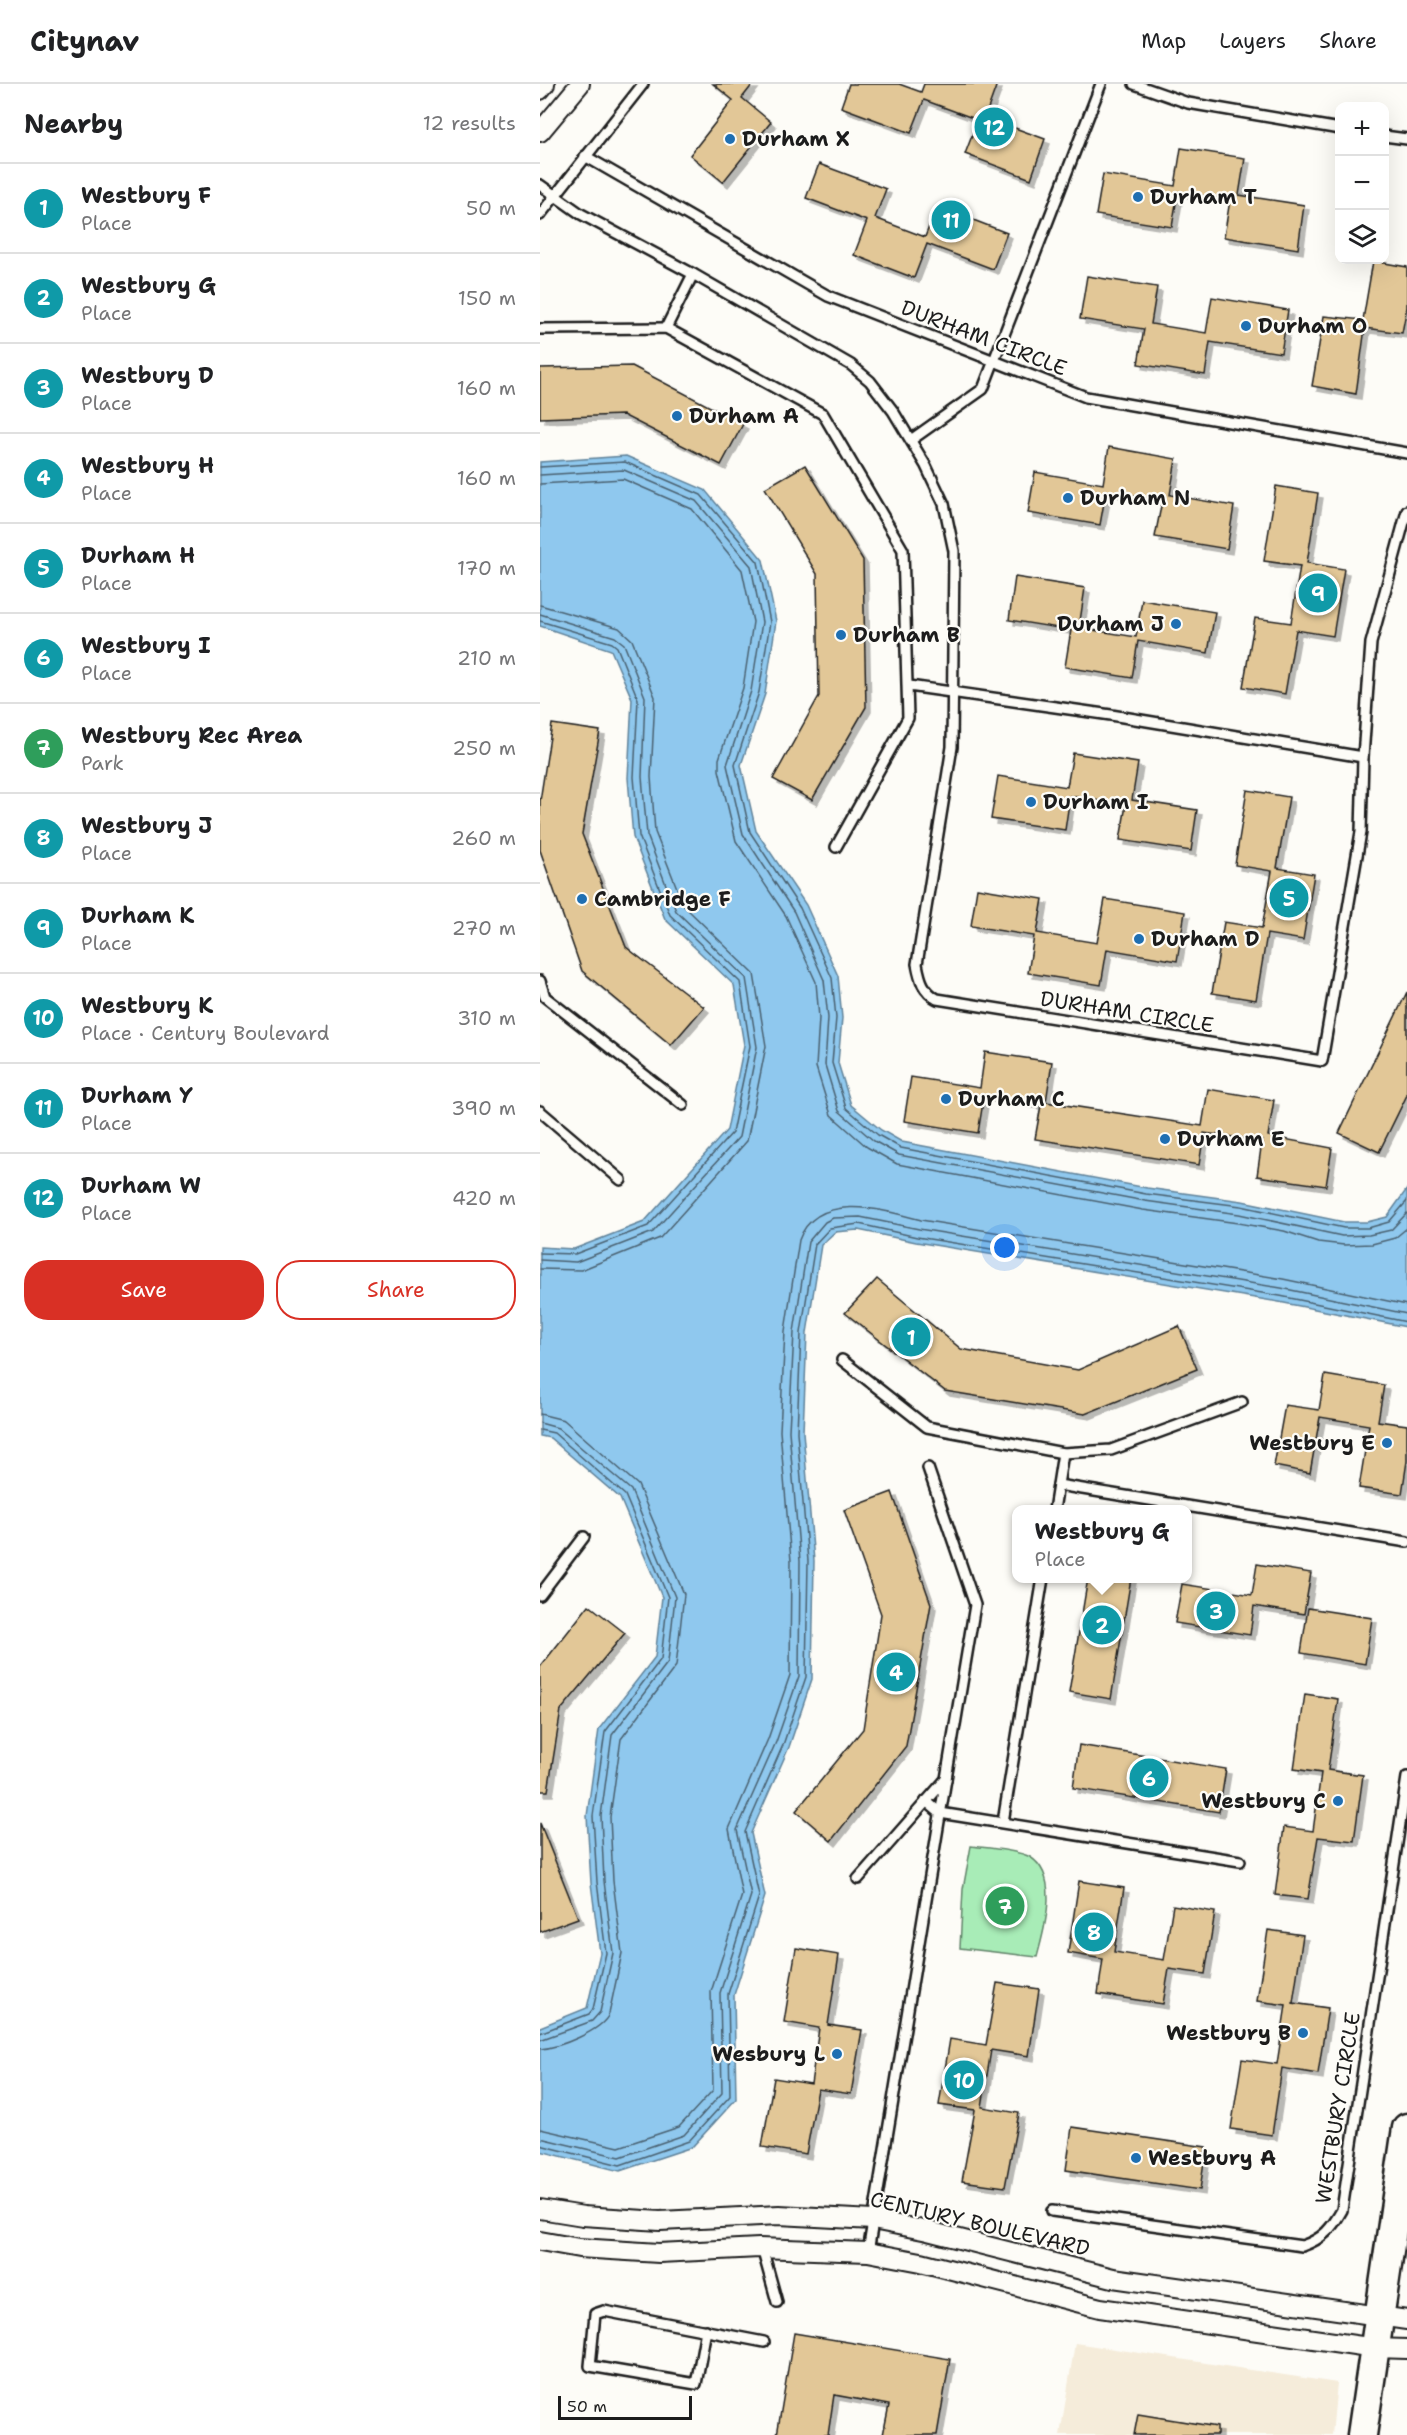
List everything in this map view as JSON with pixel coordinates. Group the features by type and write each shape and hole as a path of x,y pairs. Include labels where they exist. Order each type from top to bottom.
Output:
{"main road":[{"path":"1362,2435 1375,2348 1394,2318 1407,2128"}],"street":[{"path":"540,90 545,84"},
{"path":"540,132 580,84"},
{"name":"CENTURY BOULEVARD","path":"540,2209 583,2216 660,2221 778,2215 873,2220 928,2231 1113,2278 1394,2318"},
{"path":"540,2241 579,2248 659,2253 762,2248 868,2252 932,2265 1100,2308 1375,2348 1407,2349"}],"lane":[{"path":"540,215 643,84"},
{"path":"911,440 983,388 1101,84"},
{"path":"1134,84 1188,103 1335,128"},
{"path":"1389,137 1407,139"},
{"name":"DURHAM CIRCLE","path":"585,156 828,296 1086,397 1407,453"},
{"name":"DURHAM CIRCLE","path":"540,185 581,214 693,274 851,365 870,381 893,411 911,440 944,504 954,551 952,747 917,964 921,982 929,994 938,999 1322,1061 1361,832 1363,757 1371,643 1407,511"},
{"path":"666,328 693,274"},
{"path":"540,329 666,328 823,414 903,550 909,686 908,718 836,848"},
{"path":"909,686 1111,715 1363,757"},
{"path":"540,981 545,997 682,1105"},
{"path":"540,1111 621,1180"},
{"path":"842,1360 927,1427 1063,1453 1111,1450 1242,1402"},
{"path":"1055,1505 1063,1453"},
{"path":"868,2252 975,1605 928,1467"},
{"path":"1058,1485 1180,1505"},
{"path":"1192,1507 1407,1542"},
{"path":"540,1595 584,1537"},
{"path":"1003,1822 1042,1583"},
{"name":"WESTBURY CIRCLE","path":"1052,2211 1302,2246 1318,2241 1332,2228 1342,2210 1407,1777"},
{"path":"858,1879 946,1779"},
{"path":"926,1801 940,1813 1240,1861"},
{"path":"762,2248 777,2302"},
{"path":"706,2330 696,2384 590,2366 595,2314 604,2310 706,2330 764,2342"}],"shaded area":[{"path":"1075,2343 1337,2383 1332,2435 1060,2435"}],"green space":[{"path":"971,1846 1025,1855 1039,1866 1045,1877 1048,1904 1037,1957 960,1948 963,1889"}],"water":[{"path":"626,456 705,490 763,560 776,621 765,694 741,765 756,831 806,905 838,976 842,1018 838,1063 851,1105 881,1130 902,1142 1147,1188 1242,1201 1344,1222 1367,1222 1387,1217 1407,1189 1407,1327 1279,1302 916,1242 858,1230 835,1232 821,1245 807,1333 803,1432 814,1561 812,1679 789,1747 751,1833 765,1896 734,1995 736,2099 692,2147 620,2171 540,2151 540,2027 587,2008 600,1953 591,1883 587,1816 599,1729 655,1657 662,1597 620,1498 550,1438 540,1436 540,1247 574,1249 644,1222 727,1130 744,1045 734,985 665,919 633,837 628,778 632,699 611,650 540,626 540,462"}],"building":[{"name":"Durham X","path":"713,84 753,84 742,98 771,122 723,182 690,155 733,100"},
{"path":"849,84 899,84 921,92 924,84 997,84 985,117 1045,139 1031,179 965,154 978,120 924,100 911,133 841,107"},
{"name":"Durham T","path":"1181,148 1245,158 1239,195 1304,205 1298,249 1224,237 1230,200 1178,192 1172,227 1096,215 1103,174 1175,186"},
{"path":"819,164 886,189 875,218 925,237 937,206 1007,233 993,269 927,244 914,278 854,255 867,221 806,198"},
{"path":"1372,264 1407,267 1407,307 1402,333 1365,328 1356,394 1312,386 1324,316 1363,320"},
{"name":"Durham O","path":"1087,276 1157,287 1151,324 1206,333 1212,297 1288,310 1281,353 1210,342 1205,375 1138,364 1144,329 1080,319"},
{"name":"Durham A","path":"632,366 743,424 721,465 623,415 540,418 540,368"},
{"name":"Durham N","path":"1109,447 1176,459 1170,495 1234,506 1227,549 1155,537 1162,501 1106,491 1100,525 1028,513 1035,472 1103,484"},
{"name":"Durham B","path":"805,465 863,560 866,707 812,800 773,779 819,696 817,574 765,488"},
{"path":"1276,486 1318,493 1307,563 1344,569 1333,636 1296,630 1285,694 1243,687 1255,618 1291,623 1300,566 1264,561"},
{"name":"Durham J","path":"1015,577 1085,588 1079,628 1136,637 1142,600 1215,612 1208,653 1138,641 1132,678 1065,667 1071,630 1009,620"},
{"name":"Cambridge F","path":"552,724 600,731 582,834 626,947 704,1007 671,1045 582,971 540,850 540,801"},
{"name":"Durham I","path":"1073,753 1138,763 1132,800 1197,810 1191,851 1120,840 1126,805 1070,796 1065,830 991,819 998,776 1067,787"},
{"path":"1247,790 1289,797 1277,868 1314,874 1303,940 1267,934 1256,1000 1212,993 1224,922 1262,928 1272,871 1235,865"},
{"name":"Durham D","path":"977,888 1043,899 1037,933 1097,943 1105,899 1185,912 1177,961 1107,949 1101,985 1028,973 1034,936 971,926"},
{"path":"1407,992 1407,1095 1379,1152 1339,1133"},
{"path":"985,1052 1052,1062 1046,1102 1202,1126 1208,1089 1274,1100 1268,1136 1332,1148 1326,1186 1257,1176 1262,1141 1204,1133 1199,1165 1035,1139 1041,1105 984,1096 978,1133 904,1121 911,1077 980,1088"},
{"path":"877,1279 961,1349 1078,1370 1179,1326 1197,1369 1085,1414 945,1391 845,1313"},
{"name":"Westbury E","path":"1325,1375 1384,1385 1378,1421 1407,1425 1407,1461 1402,1494 1359,1488 1369,1425 1320,1417 1310,1473 1274,1466 1285,1405 1319,1410"},
{"path":"892,1492 931,1604 906,1746 831,1841 796,1811 863,1729 881,1614 844,1510"},
{"path":"1257,1564 1311,1573 1304,1614 1254,1606 1250,1635 1175,1623 1182,1584 1252,1595"},
{"path":"1087,1583 1130,1583 1111,1699 1069,1692"},
{"path":"589,1605 625,1633 561,1710 548,1791 540,1791 540,1667"},
{"path":"1308,1608 1372,1618 1365,1664 1301,1653"},
{"name":"Westbury C","path":"1305,1694 1338,1699 1328,1770 1363,1775 1354,1841 1318,1837 1308,1899 1275,1895 1284,1827 1313,1831 1321,1773 1294,1769"},
{"path":"1079,1745 1226,1769 1219,1812 1073,1788"},
{"path":"540,1823 578,1918 540,1932"},
{"path":"1079,1881 1124,1888 1114,1952 1164,1960 1173,1905 1215,1912 1205,1974 1169,1969 1163,2004 1098,1994 1103,1959 1068,1953"},
{"name":"Westbury B","path":"1268,1930 1303,1935 1293,2003 1328,2008 1318,2074 1282,2068 1272,2135 1231,2129 1242,2059 1277,2064 1286,2005 1257,2001"},
{"name":"Wesbury L","path":"796,1948 839,1955 828,2025 862,2030 851,2094 818,2089 806,2154 762,2147 774,2078 811,2084 819,2028 784,2022"},
{"path":"997,1983 1039,1989 1029,2056 991,2050 982,2107 1019,2113 1005,2187 962,2181 975,2110 939,2105 950,2039 986,2045"},
{"name":"Westbury A","path":"1072,2127 1206,2147 1200,2190 1066,2170"},
{"path":"794,2333 950,2359 937,2435 883,2435 889,2405 834,2395 828,2435 777,2435"},
{"path":"1138,2414 1217,2427 1217,2435 1134,2435"}],"place":[{"name":"Durham W","path":"994,127"},
{"name":"Durham X","path":"730,139"},
{"name":"Durham T","path":"1138,197"},
{"name":"Durham Y","path":"951,220"},
{"name":"Durham O","path":"1246,326"},
{"name":"Durham A","path":"677,416"},
{"name":"Durham N","path":"1068,498"},
{"name":"Durham K","path":"1318,593"},
{"name":"Durham J","path":"1176,624"},
{"name":"Durham B","path":"841,635"},
{"name":"Durham I","path":"1031,802"},
{"name":"Durham H","path":"1289,898"},
{"name":"Cambridge F","path":"582,899"},
{"name":"Durham D","path":"1139,939"},
{"name":"Durham C","path":"946,1099"},
{"name":"Durham E","path":"1165,1139"},
{"name":"Westbury F","path":"911,1337"},
{"name":"Westbury E","path":"1387,1443"},
{"name":"Westbury D","path":"1216,1611"},
{"name":"Westbury G","path":"1102,1625"},
{"name":"Westbury H","path":"896,1672"},
{"name":"Westbury I","path":"1149,1778"},
{"name":"Westbury C","path":"1338,1801"},
{"name":"Westbury Rec Area","path":"1005,1906"},
{"name":"Westbury J","path":"1094,1932"},
{"name":"Westbury B","path":"1303,2033"},
{"name":"Wesbury L","path":"837,2054"},
{"name":"Westbury K","path":"964,2080"},
{"name":"Westbury A","path":"1136,2158"}]}
